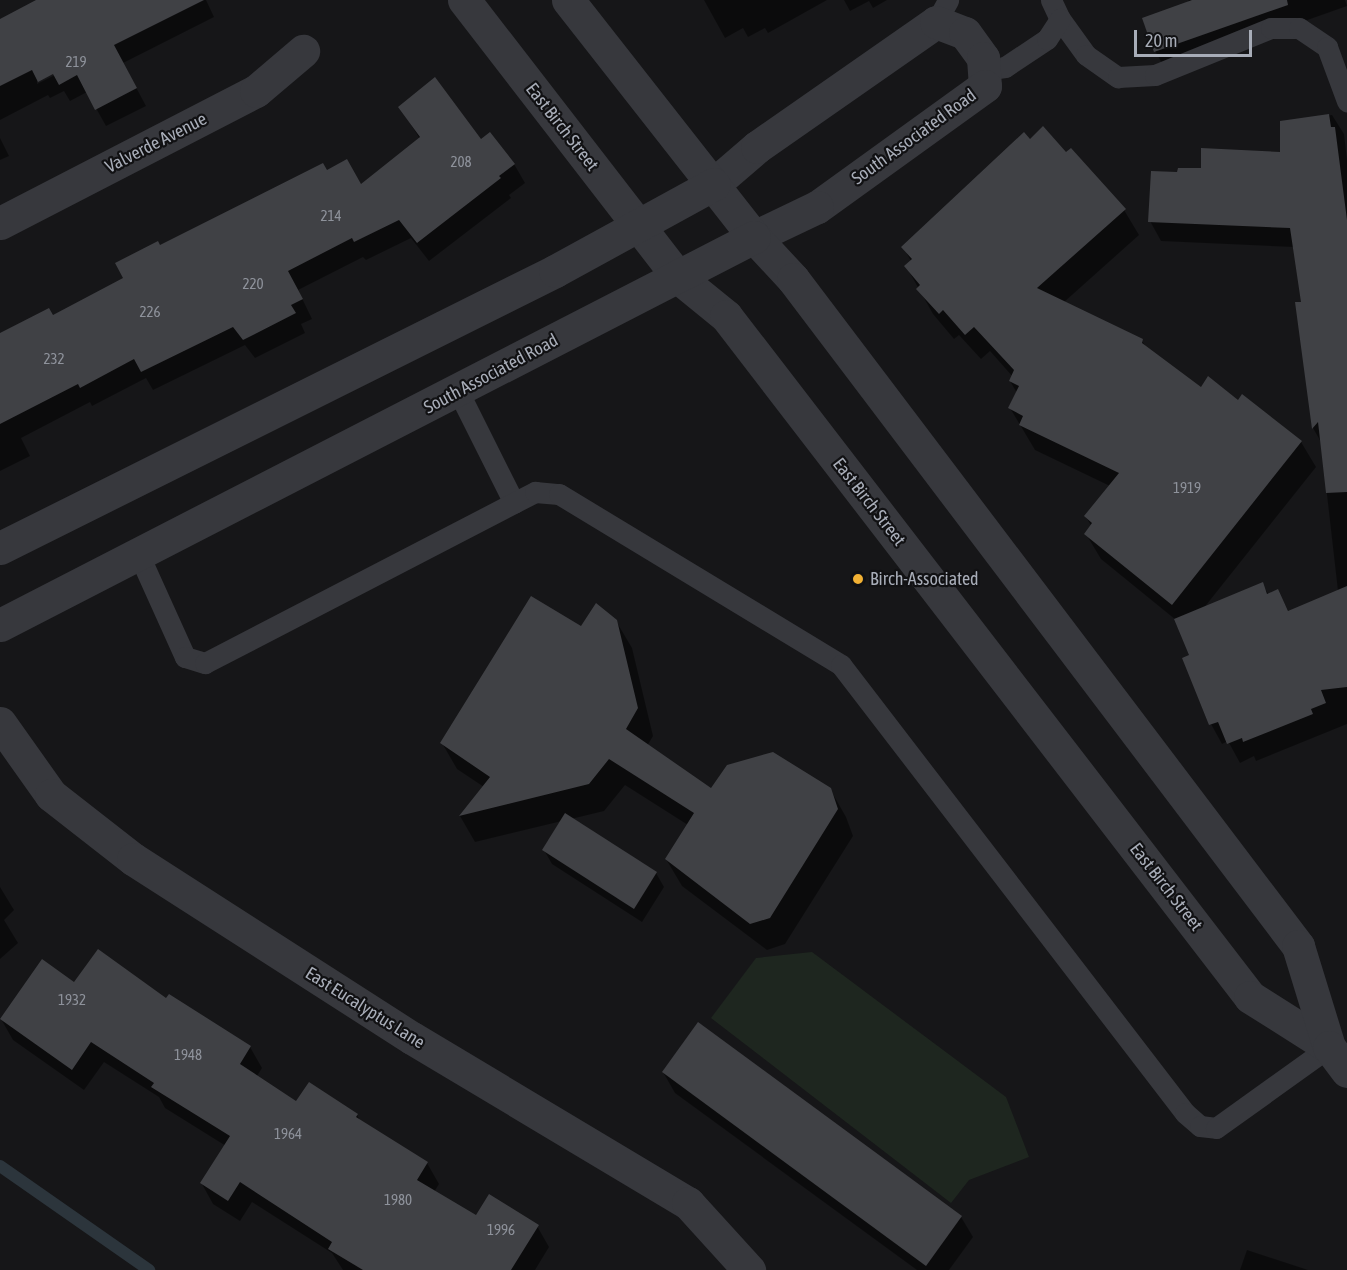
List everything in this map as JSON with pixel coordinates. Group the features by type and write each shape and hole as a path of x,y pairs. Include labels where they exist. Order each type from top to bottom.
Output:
{"street":[{"name":"East Birch Street","path":"464,0 678,277 726,316 1250,997 1338,1059"},
{"path":"568,0 754,237 793,279 1298,946 1338,1059"},
{"name":"South Associated Road","path":"0,548 555,271 714,184 757,147 942,11 965,33 983,58 985,86 816,207 0,625"},
{"name":"Valverde Avenue","path":"0,223 256,91 303,51"},
{"name":"East Eucalyptus Lane","path":"0,723 51,795 133,860 412,1038 688,1203 749,1270"}],"lane":[{"path":"984,70 1005,68 1047,39 1056,9"},
{"path":"1056,9 1086,55 1118,77 1155,75 1271,28 1299,28 1328,47 1347,101"},
{"path":"458,391 514,503"},
{"path":"139,555 185,657 205,663 535,492 559,494 841,665 1185,1113 1200,1126 1216,1128 1338,1059"}],"shaded area":[{"path":"812,952 1006,1097 1029,1157 969,1180 951,1203 711,1018 756,958"}],"building":[{"path":"36,0 204,0 114,45 137,88 95,110 77,75 59,85 53,74 38,82 32,70 0,86 0,19"},
{"path":"1192,0 1287,0 1288,5 1154,52 1142,18"},
{"path":"435,77 481,139 490,132 515,164 499,176 501,178 417,243 399,220 354,242 352,238 288,271 303,299 291,305 296,313 243,340 233,327 141,372 134,359 80,388 78,384 0,424 0,333 49,308 53,315 123,278 115,263 158,241 160,245 323,163 327,170 347,159 361,184 420,137 398,107"},
{"path":"1329,114 1331,127 1335,127 1347,220 1347,492 1326,493 1318,422 1312,429 1295,302 1301,302 1290,228 1148,222 1151,171 1177,172 1178,168 1201,168 1201,148 1280,152 1280,121"},
{"path":"1043,126 1066,152 1071,148 1126,209 1037,288 1143,339 1142,343 1201,387 1208,376 1238,400 1242,394 1302,441 1172,605 1084,534 1092,523 1084,516 1119,473 1019,425 1023,416 1008,408 1019,386 1009,381 1014,370 974,327 965,335 943,310 939,314 916,289 920,285 904,266 912,259 901,247 1024,132 1030,139"},
{"path":"1263,582 1267,594 1278,589 1288,611 1347,586 1347,687 1321,690 1326,703 1311,709 1313,714 1243,742 1242,738 1227,744 1218,722 1209,725 1182,658 1189,655 1174,619"},
{"path":"531,596 581,626 596,603 617,620 638,708 626,729 711,788 727,765 773,752 831,788 838,809 770,918 750,924 665,859 694,813 609,759 589,784 459,816 490,777 440,743"},
{"path":"565,813 657,872 634,909 542,850"},
{"path":"98,949 166,998 169,994 251,1046 240,1064 296,1101 309,1082 358,1114 356,1117 428,1162 417,1180 476,1215 489,1194 539,1225 511,1270 363,1270 328,1249 332,1242 240,1182 228,1201 200,1183 230,1136 151,1087 154,1083 91,1042 72,1070 0,1019 42,959 74,982"},
{"path":"698,1022 962,1216 926,1266 662,1072"}],"waterway":[{"path":"0,1166 149,1270"}],"place":[{"name":"Birch-Associated","path":"858,579"}]}
